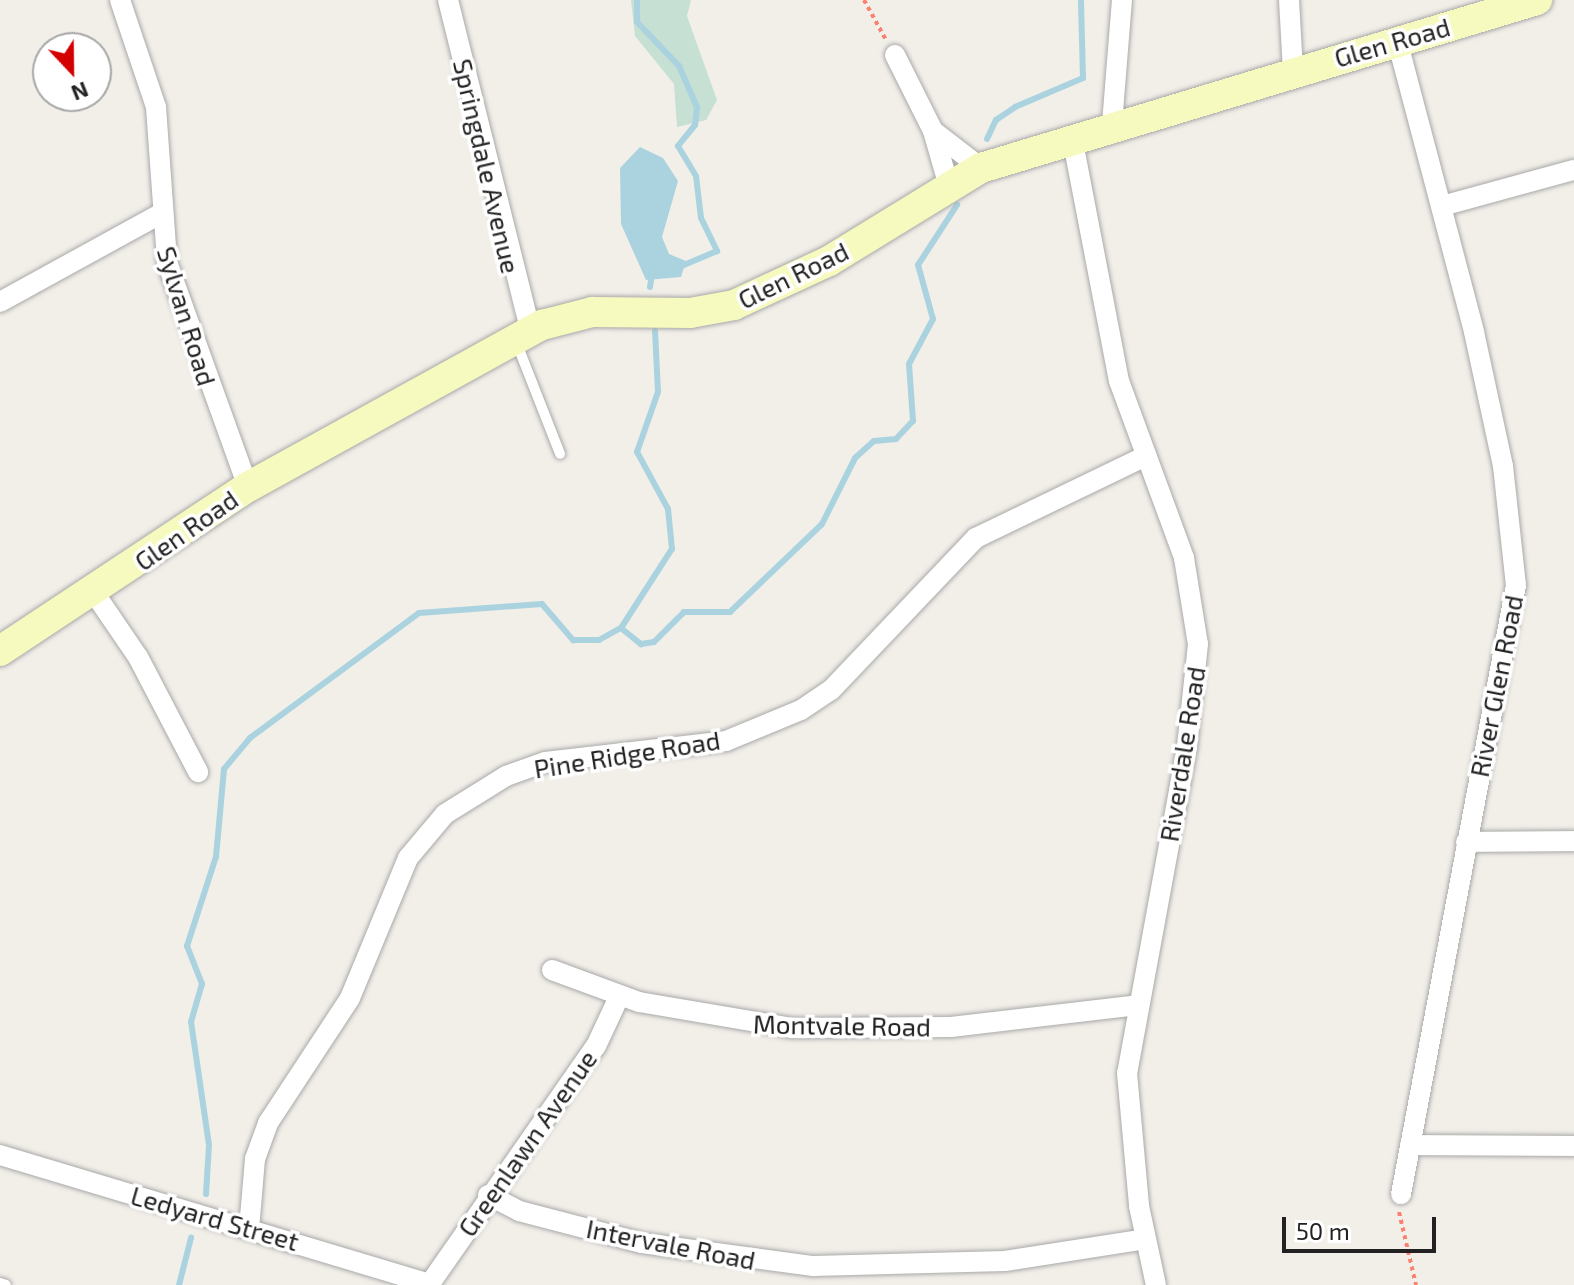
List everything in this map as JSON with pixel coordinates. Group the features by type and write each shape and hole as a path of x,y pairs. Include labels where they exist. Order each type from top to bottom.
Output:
{"street":[{"name":"Sylvan Road","path":"120,0 156,107 158,215 172,280 248,487"},
{"name":"Springdale Avenue","path":"448,0 522,334"},
{"path":"1112,124 1122,0"},
{"path":"1289,0 1293,71"},
{"name":"Glen Road","path":"0,651 95,594 248,487 522,334 579,314 734,305 829,261 948,183 981,168 1112,124 1537,0"},
{"name":"River Glen Road","path":"1397,40 1442,206 1503,466 1516,585 1401,1194"},
{"path":"895,55 933,131 948,183"},
{"path":"933,131 981,168"},
{"name":"Riverdale Road","path":"1072,137 1110,343 1146,456 1184,558 1198,644 1187,747 1138,1005 1127,1091 1145,1239 1156,1285"},
{"path":"1442,206 1574,170"},
{"path":"0,302 158,215"},
{"name":"Pine Ridge Road","path":"249,1229 255,1159 268,1123 350,998 408,858 445,814 506,776 545,762 726,741 801,710 831,690 976,538 1146,456"},
{"path":"95,594 138,657 198,772"},
{"path":"1466,842 1574,841"},
{"name":"Montvale Road","path":"552,970 619,997 736,1022 841,1030 983,1025 1138,1005"},
{"name":"Greenlawn Avenue","path":"429,1285 488,1195 596,1046 619,997"},
{"path":"1410,1145 1574,1146"},
{"name":"Ledyard Street","path":"0,1155 429,1285"},
{"name":"Intervale Road","path":"488,1195 519,1211 642,1243 813,1266 1005,1261 1145,1239"}],"lane":[{"path":"522,334 560,454"},
{"path":"0,1283 6,1285"}],"path":[{"path":"864,0 895,55"},
{"path":"1401,1194 1416,1285"}],"green space":[{"path":"631,0 691,0 687,16 717,100 706,120 677,127 674,84 635,36"}],"water":[{"path":"640,147 663,158 678,181 662,237 669,254 686,261 681,277 646,280 621,224 620,168"}],"waterway":[{"path":"637,0 637,22 679,66 697,107 695,125 678,146 696,176 701,218 717,251 682,266"},
{"path":"987,139 996,120 1015,107 1083,78 1081,0"},
{"path":"206,1194 209,1145 191,1022 202,984 187,946 216,857 224,769 250,738 419,613 542,604 573,640 599,640 621,628 641,644 654,642 684,612 730,612 822,524 855,458 874,441 896,439 913,421 909,364 933,319 918,265 957,205"},
{"path":"650,287 652,275"},
{"path":"621,628 672,549 668,509 637,452 658,392 655,331"},
{"path":"179,1285 191,1238"}]}
